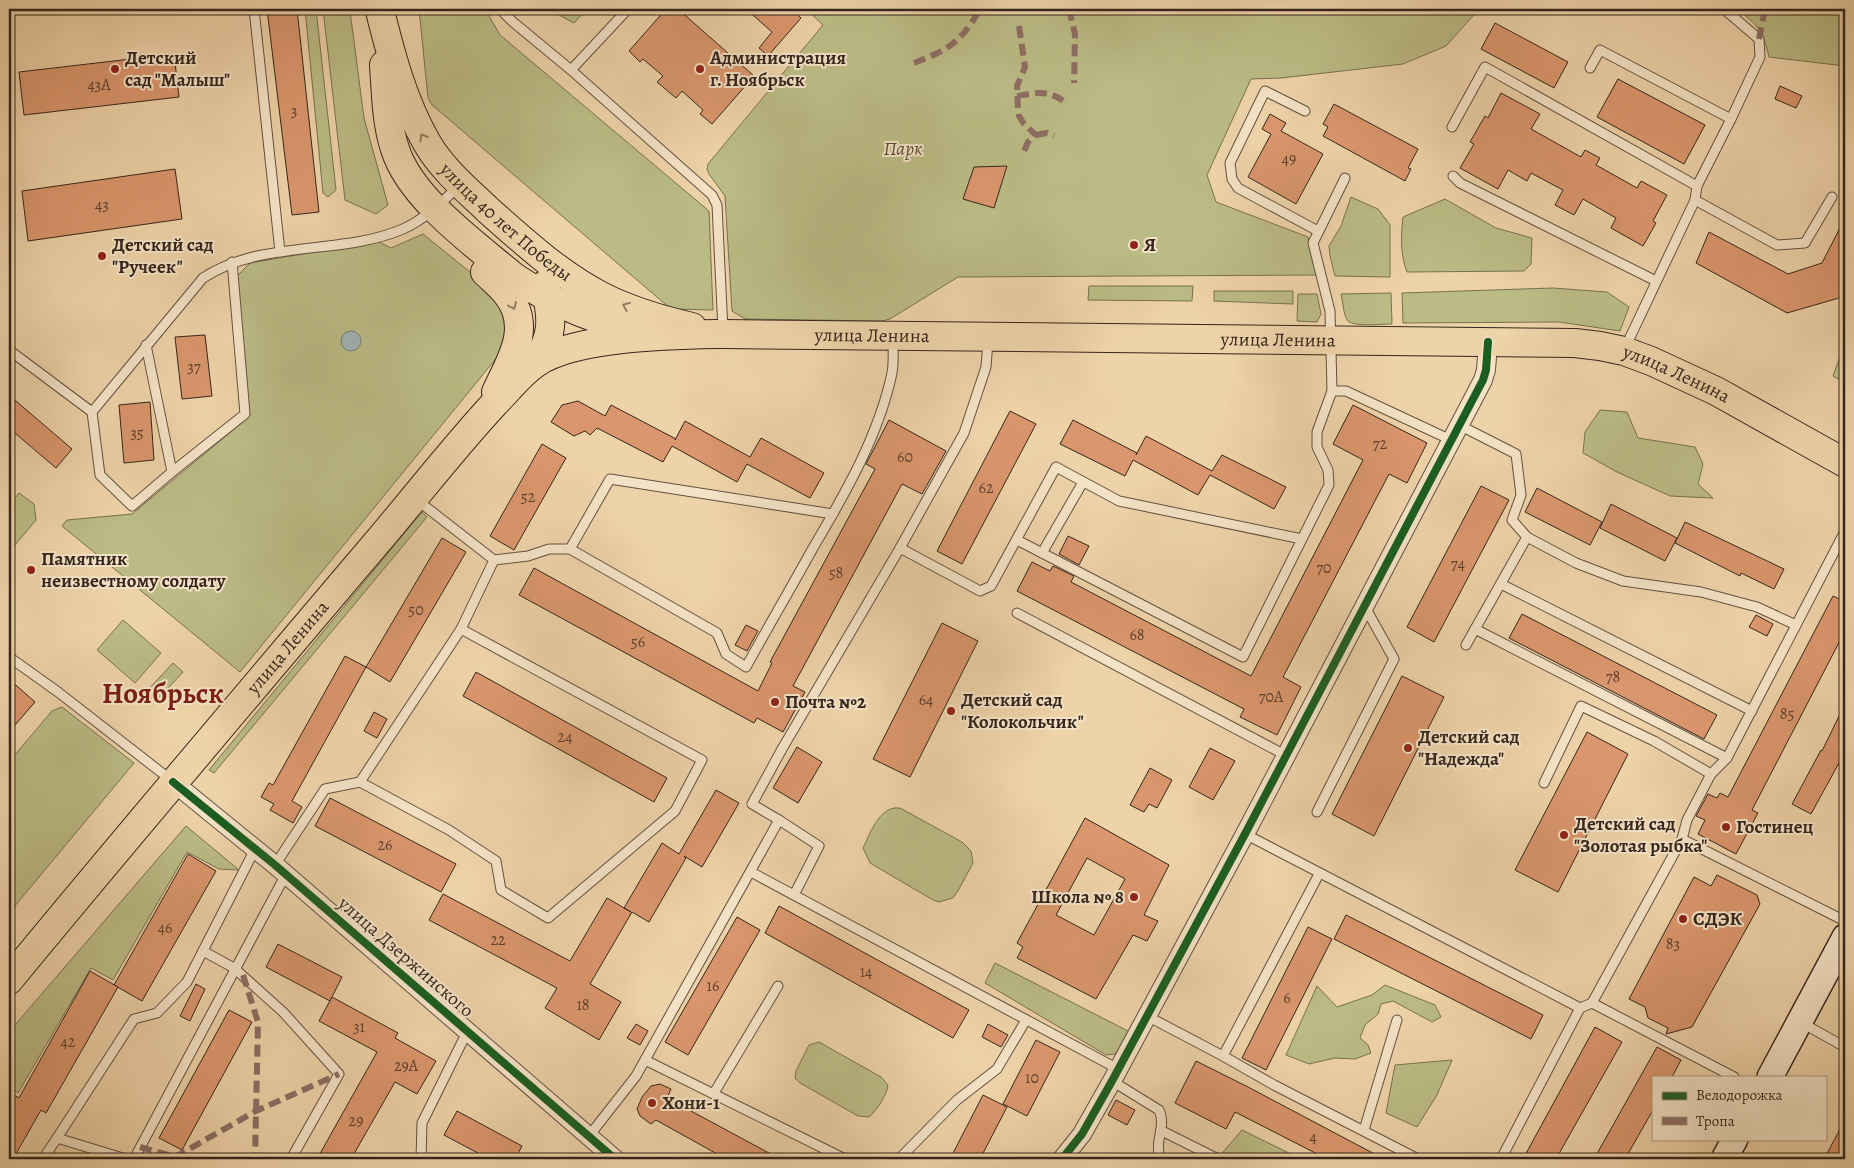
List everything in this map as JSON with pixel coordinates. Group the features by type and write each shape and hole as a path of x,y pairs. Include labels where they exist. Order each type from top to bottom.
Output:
{"main road":[{"name":"улица 40 лет Победы","path":"380,12 390,131 395,150 416,194 432,212 514,277 548,299 582,314 619,325"},
{"name":"улица 40 лет Победы","path":"380,12 394,64 417,126 437,158 460,184 530,247 558,269 602,296 651,316 723,334"},
{"path":"432,212 447,236 507,293 514,304 518,316 519,334 516,350 494,396"},
{"path":"530,247 540,268 548,299 551,322 549,340 535,363"},
{"name":"улица Ленина","path":"9,980 173,782 414,498 469,431 525,356 540,344 549,340 569,332 591,327 619,325 682,334"},
{"name":"улица Ленина","path":"469,431 535,363 562,350 579,346 682,334 1575,343 1624,351 1651,361 1716,391 1845,463"},
{"path":"1771,1076 1845,937"},
{"path":"1724,1159 1734,1140"}],"street":[{"path":"1062,1159 1082,1134 1115,1075 1365,607 1483,380 1486,370 1488,342"},
{"name":"улица Дзержинского","path":"173,782 280,870 616,1159"}],"lane":[{"path":"254,9 280,252"},
{"path":"500,9 712,195 717,205 723,334"},
{"path":"571,70 628,9"},
{"path":"1624,351 1695,200 1697,186 1760,58 1759,39 1724,9"},
{"path":"1590,68 1600,50 1731,120"},
{"path":"1452,127 1485,67 1697,186"},
{"path":"1305,111 1264,91 1230,163 1232,179 1238,188 1318,231"},
{"path":"1453,176 1460,184 1656,282"},
{"path":"1017,540 1243,657 1329,485 1328,470 1318,447 1317,432 1332,391 1330,311 1313,243 1345,178"},
{"path":"92,412 203,278 232,262 280,252 377,237 404,228 432,212 460,184"},
{"path":"1695,200 1777,245 1805,243 1832,197"},
{"path":"9,350 92,412 100,475 132,506 244,414 232,262"},
{"path":"414,498 494,560 528,556 548,549 570,549 717,633 726,654 746,667 833,514 876,425 886,396 893,366 893,337"},
{"path":"794,895 819,846 752,804 964,433 966,417 986,367 988,338"},
{"path":"146,345 172,472"},
{"path":"1332,391 1346,391 1455,433 1516,454 1521,495 1512,520 1527,537 1576,563 1623,581 1701,592 1758,607 1796,625"},
{"path":"886,396 895,399"},
{"path":"900,548 980,591 991,586 1056,467 1120,501 1302,539"},
{"path":"570,549 610,479 833,514"},
{"path":"1042,553 1083,482"},
{"path":"1501,1159 1580,1008 1592,1003 1682,839 1687,820 1711,774 1727,758 1845,531"},
{"path":"1466,645 1527,537"},
{"path":"360,782 461,629 494,560"},
{"path":"1501,584 1752,711"},
{"path":"1317,812 1394,659 1365,607"},
{"path":"1017,613 1287,756"},
{"path":"134,1159 234,968 280,870 326,789 360,782 450,830 496,861 501,890 548,918 675,811 702,760 461,629"},
{"path":"1475,629 1727,758"},
{"path":"9,657 66,698 173,782"},
{"path":"1544,783 1581,706 1654,741 1711,774"},
{"path":"589,1136 636,1076 779,820"},
{"path":"1245,834 1580,1008"},
{"path":"1682,839 1845,921"},
{"path":"43,1159 134,1019 157,1012 187,982 255,849"},
{"path":"751,872 1026,1020 1115,1075 1160,1110 1163,1121 1162,1131 1157,1143 1161,1159"},
{"path":"1223,1056 1319,874"},
{"path":"203,951 234,968 283,1012 338,1074 290,1159"},
{"path":"714,1093 778,986"},
{"path":"1592,1003 1732,1076"},
{"path":"1147,1016 1274,1085 1418,1159"},
{"path":"899,1159 957,1100 997,1069 1026,1020"},
{"path":"1364,1130 1397,1020"},
{"path":"1800,1022 1845,1047"},
{"path":"421,1159 422,1123 467,1032"},
{"path":"645,1060 845,1159"},
{"path":"1162,1131 1218,1159"},
{"path":"57,1138 126,1159"}],"green space":[{"path":"305,9 316,9 336,190 328,197 323,193"},
{"path":"323,9 350,11 364,118 388,205 376,214 345,200"},
{"path":"419,9 485,9 500,35 709,211 713,310 671,309 432,105 428,98"},
{"path":"548,9 587,9 574,23"},
{"name":"Парк","path":"806,9 1479,9 1446,46 1403,64 1281,78 1251,79 1207,175 1216,202 1308,237 1316,275 958,277 890,319 882,321 745,319 732,311 725,196 707,169 708,164 823,25"},
{"path":"1736,9 1845,9 1845,66 1769,57 1759,29 1750,19"},
{"path":"1351,197 1378,209 1390,225 1390,277 1335,276 1329,246 1341,226"},
{"path":"1445,199 1496,228 1532,238 1531,264 1524,271 1407,272 1402,245 1403,217"},
{"path":"423,234 502,298 511,315 503,350 240,672 62,526 67,520 132,514 250,416 235,278 250,263 377,241 391,248"},
{"path":"1089,286 1193,286 1192,301 1088,300"},
{"path":"1553,288 1607,292 1629,307 1620,331 1559,322 1403,323 1402,293"},
{"path":"1214,291 1293,291 1293,304 1214,301"},
{"path":"1391,293 1392,324 1356,324 1351,323 1346,318 1341,294"},
{"path":"1298,294 1317,294 1321,314 1317,322 1297,321"},
{"path":"1845,342 1845,383 1833,376"},
{"path":"1600,410 1627,412 1638,438 1695,447 1703,464 1698,484 1713,498 1670,496 1617,472 1583,453 1585,432"},
{"path":"19,493 34,504 36,520 9,552 9,506"},
{"path":"422,512 427,517 214,773 209,770"},
{"path":"123,620 161,653 135,683 97,650"},
{"path":"173,663 183,672 155,702 145,693"},
{"path":"62,707 134,763 9,913 9,762 52,711"},
{"path":"900,808 962,842 971,851 973,863 953,898 939,902 933,900 870,863 863,848 871,830 879,819 888,810"},
{"path":"186,826 239,870 219,869 187,852 113,980 91,968 18,1093 9,1086 9,1032"},
{"path":"995,963 1130,1032 1115,1054 1106,1055 985,983"},
{"path":"1385,985 1435,1005 1441,1017 1432,1022 1393,1001 1381,1004 1378,1014 1365,1025 1360,1038 1368,1045 1371,1053 1355,1059 1335,1058 1309,1064 1286,1055 1317,986 1337,1007 1372,995"},
{"path":"819,1042 881,1077 888,1085 881,1102 869,1117 858,1116 800,1083 795,1078 796,1071 809,1045"},
{"path":"1452,1060 1437,1095 1417,1127 1386,1113 1395,1065"},
{"path":"1242,1130 1301,1159 1233,1159 1223,1152"}],"shaded area":[{"path":"351,331 358,334 361,341 358,348 351,351 344,348 341,341 344,334"}],"building":[{"path":"267,9 297,9 319,212 292,215"},
{"name":"Администрация г. Ноябрьск","path":"666,9 678,9 754,76 712,124 700,114 703,110 682,91 676,98 657,82 663,76 643,59 640,62 629,51"},
{"path":"746,9 791,9 801,18 768,56 759,48 772,32"},
{"path":"1495,23 1568,62 1554,88 1481,49"},
{"path":"174,54 179,97 24,115 19,72"},
{"path":"1618,79 1705,125 1684,164 1597,117"},
{"path":"1780,86 1802,96 1796,108 1775,99"},
{"path":"1501,93 1540,114 1531,129 1581,157 1585,150 1600,158 1596,165 1637,188 1641,181 1667,195 1653,221 1656,223 1643,246 1611,228 1616,218 1583,199 1574,215 1555,205 1563,190 1531,173 1527,181 1508,170 1498,189 1460,168 1474,144 1470,142 1485,116 1488,118"},
{"path":"1334,104 1418,149 1408,168 1411,169 1405,181 1323,136 1328,127 1323,124"},
{"path":"1270,114 1286,123 1281,131 1323,154 1296,204 1248,177 1271,134 1262,129"},
{"path":"1007,166 994,208 963,199 974,167"},
{"path":"175,169 182,219 28,241 22,191"},
{"path":"1845,218 1845,286 1839,298 1787,313 1696,263 1709,232 1788,274 1822,263"},
{"path":"205,335 212,396 182,399 175,337"},
{"path":"9,395 72,449 56,468 9,428"},
{"path":"578,401 605,416 611,405 676,439 685,421 750,457 761,438 824,473 810,498 747,464 737,482 672,446 663,462 597,428 590,435 585,431 574,436 551,422 562,405"},
{"path":"150,402 154,460 124,463 119,405"},
{"path":"1353,405 1427,443 1407,483 1389,474 1283,677 1301,687 1277,735 1240,717 1244,709 1017,591 1032,562 1050,571 1053,566 1074,576 1071,582 1251,676 1363,460 1333,444"},
{"path":"1010,411 1036,424 962,564 937,551"},
{"path":"889,420 946,451 922,494 902,484 793,686 805,692 783,732 757,718 754,723 519,595 534,568 758,691 772,663 770,662 875,469 866,464"},
{"path":"1073,420 1137,453 1136,455 1146,436 1212,471 1222,455 1286,487 1274,509 1210,475 1198,495 1133,460 1125,476 1060,444"},
{"path":"542,444 566,458 514,550 490,536"},
{"path":"1481,486 1509,500 1434,642 1407,627"},
{"path":"1537,488 1602,522 1590,545 1525,512"},
{"path":"1611,504 1677,538 1665,561 1600,528"},
{"path":"1685,522 1784,569 1774,589 1741,573 1740,576 1675,543"},
{"path":"1068,536 1089,546 1079,565 1059,554"},
{"path":"442,538 466,552 390,682 366,667"},
{"path":"1833,596 1845,602 1845,631 1752,810 1758,813 1736,854 1698,834 1705,820 1696,816 1708,794 1717,798 1720,793 1728,797"},
{"path":"1522,614 1717,715 1704,739 1509,638"},
{"path":"1756,615 1773,624 1767,636 1749,627"},
{"path":"942,623 978,641 910,777 873,759"},
{"path":"746,625 758,631 747,651 735,645"},
{"path":"345,656 366,667 292,801 302,807 293,823 270,810 274,804 261,797 269,783 273,785"},
{"path":"476,672 667,778 654,802 463,696"},
{"path":"1402,676 1444,697 1374,836 1332,814"},
{"path":"9,679 35,702 9,732"},
{"path":"1845,704 1845,752 1811,814 1792,804 1822,751"},
{"path":"374,712 387,719 377,738 364,731"},
{"path":"1587,732 1628,754 1558,892 1515,870"},
{"path":"797,747 822,762 798,803 773,788"},
{"path":"1210,748 1235,761 1213,800 1189,787"},
{"path":"1150,768 1172,780 1157,808 1149,804 1144,812 1130,805"},
{"path":"716,790 739,803 702,867 684,856 686,858 649,922 632,912 590,984 621,1002 599,1040 545,1008 557,988 429,920 443,894 570,961 607,898 624,908 662,843 679,854"},
{"path":"330,798 456,864 441,892 315,826"},
{"name":"Школа № 8","path":"1085,818 1169,865 1144,915 1158,921 1147,941 1133,935 1096,999 1017,958 1023,947 1017,943","holes":["1087,858 1125,879 1094,935 1056,915"]},
{"path":"188,854 216,871 142,1001 114,985"},
{"path":"1717,875 1757,895 1760,904 1692,1027 1666,1034 1668,1028 1648,1018 1645,1007 1629,999 1694,877 1711,886"},
{"path":"779,906 969,1010 953,1038 765,933"},
{"path":"1346,915 1543,1015 1531,1039 1334,939"},
{"path":"737,917 760,930 688,1055 665,1042"},
{"path":"1308,927 1332,939 1266,1070 1242,1058"},
{"path":"278,944 342,977 330,1001 266,967"},
{"path":"90,971 118,987 46,1113 41,1110 13,1159 9,1159 9,1092 19,1098"},
{"path":"196,984 205,989 190,1021 180,1016"},
{"path":"332,997 398,1033 395,1038 436,1061 417,1094 395,1082 351,1159 317,1159 377,1052 319,1021"},
{"path":"229,1010 252,1022 182,1150 159,1138"},
{"path":"636,1024 648,1031 640,1045 627,1038"},
{"path":"988,1024 1008,1035 1001,1047 982,1037"},
{"path":"1595,1027 1622,1042 1556,1159 1523,1159"},
{"path":"1036,1040 1060,1052 1027,1116 1003,1104"},
{"path":"1657,1047 1681,1060 1673,1076 1652,1076 1652,1112 1625,1159 1594,1159"},
{"path":"1196,1061 1384,1159 1327,1159 1235,1112 1226,1129 1175,1103"},
{"path":"660,1084 671,1089 667,1098 780,1159 726,1159 656,1120 651,1124 640,1116 637,1109 642,1097 651,1086"},
{"path":"983,1095 1007,1107 980,1159 950,1159"},
{"path":"1116,1100 1135,1110 1127,1125 1108,1115"},
{"path":"457,1111 522,1146 515,1159 489,1159 444,1135"},
{"path":"1845,1120 1845,1159 1824,1159"}],"marked path":[{"path":"1069,9 1075,34 1074,83"},
{"path":"1759,39 1765,9"},
{"path":"914,63 936,54 952,44 966,31 979,11"},
{"path":"1019,26 1025,67 1017,86 1019,116 1024,124 1036,135 1028,142 1024,151"},
{"path":"1017,96 1042,93 1054,96 1066,103"},
{"path":"1036,135 1047,133 1054,136"},
{"path":"243,975 258,1022 255,1159"},
{"path":"140,1147 175,1157 256,1111 339,1074"}],"cycle path":[{"path":"1062,1159 1082,1134 1112,1081 1245,834 1483,380 1486,370 1488,342"},
{"path":"173,782 275,865 615,1159"}],"place":[{"name":"Детский сад \"Малыш\"","path":"115,69"},
{"name":"Администрация г. Ноябрьск","path":"700,69"},
{"name":"Я","path":"1134,245"},
{"name":"Детский сад \"Ручеек\"","path":"102,256"},
{"name":"Памятник неизвестному солдату","path":"31,570"},
{"name":"Почта №2","path":"775,702"},
{"name":"Детский сад \"Колокольчик\"","path":"951,711"},
{"name":"Детский сад \"Надежда\"","path":"1408,748"},
{"name":"Гостинец","path":"1726,827"},
{"name":"Детский сад \"Золотая рыбка\"","path":"1564,835"},
{"name":"Школа № 8","path":"1134,897"},
{"name":"СДЭК","path":"1683,919"},
{"name":"Хони-1","path":"652,1103"}],"district":[{"name":"Ноябрьск","path":"163,693"}]}
